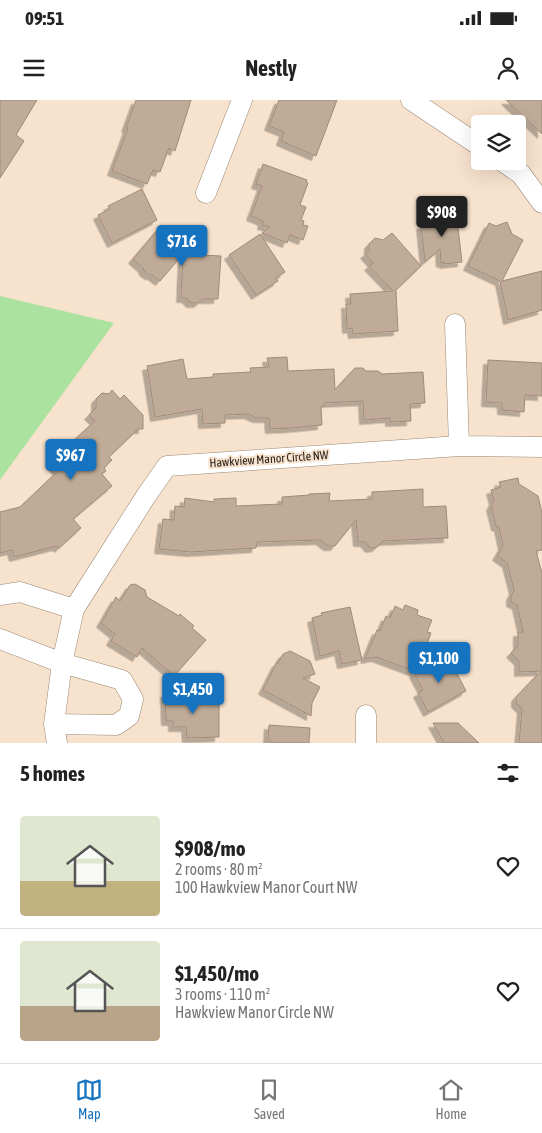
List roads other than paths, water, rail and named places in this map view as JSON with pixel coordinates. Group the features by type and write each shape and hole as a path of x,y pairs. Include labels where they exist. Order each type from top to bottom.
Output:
{"street":[{"path":"206,193 242,100"},
{"path":"412,100 471,140"},
{"path":"515,170 521,174 542,204"},
{"path":"455,324 459,446"},
{"name":"Hawkview Manor Circle NW","path":"0,639 62,663 122,680 133,699 129,716 116,725 56,734 62,663 74,609 167,466 459,446 542,447"},
{"path":"0,595 20,592 74,609"},
{"path":"366,715 366,743"}]}
